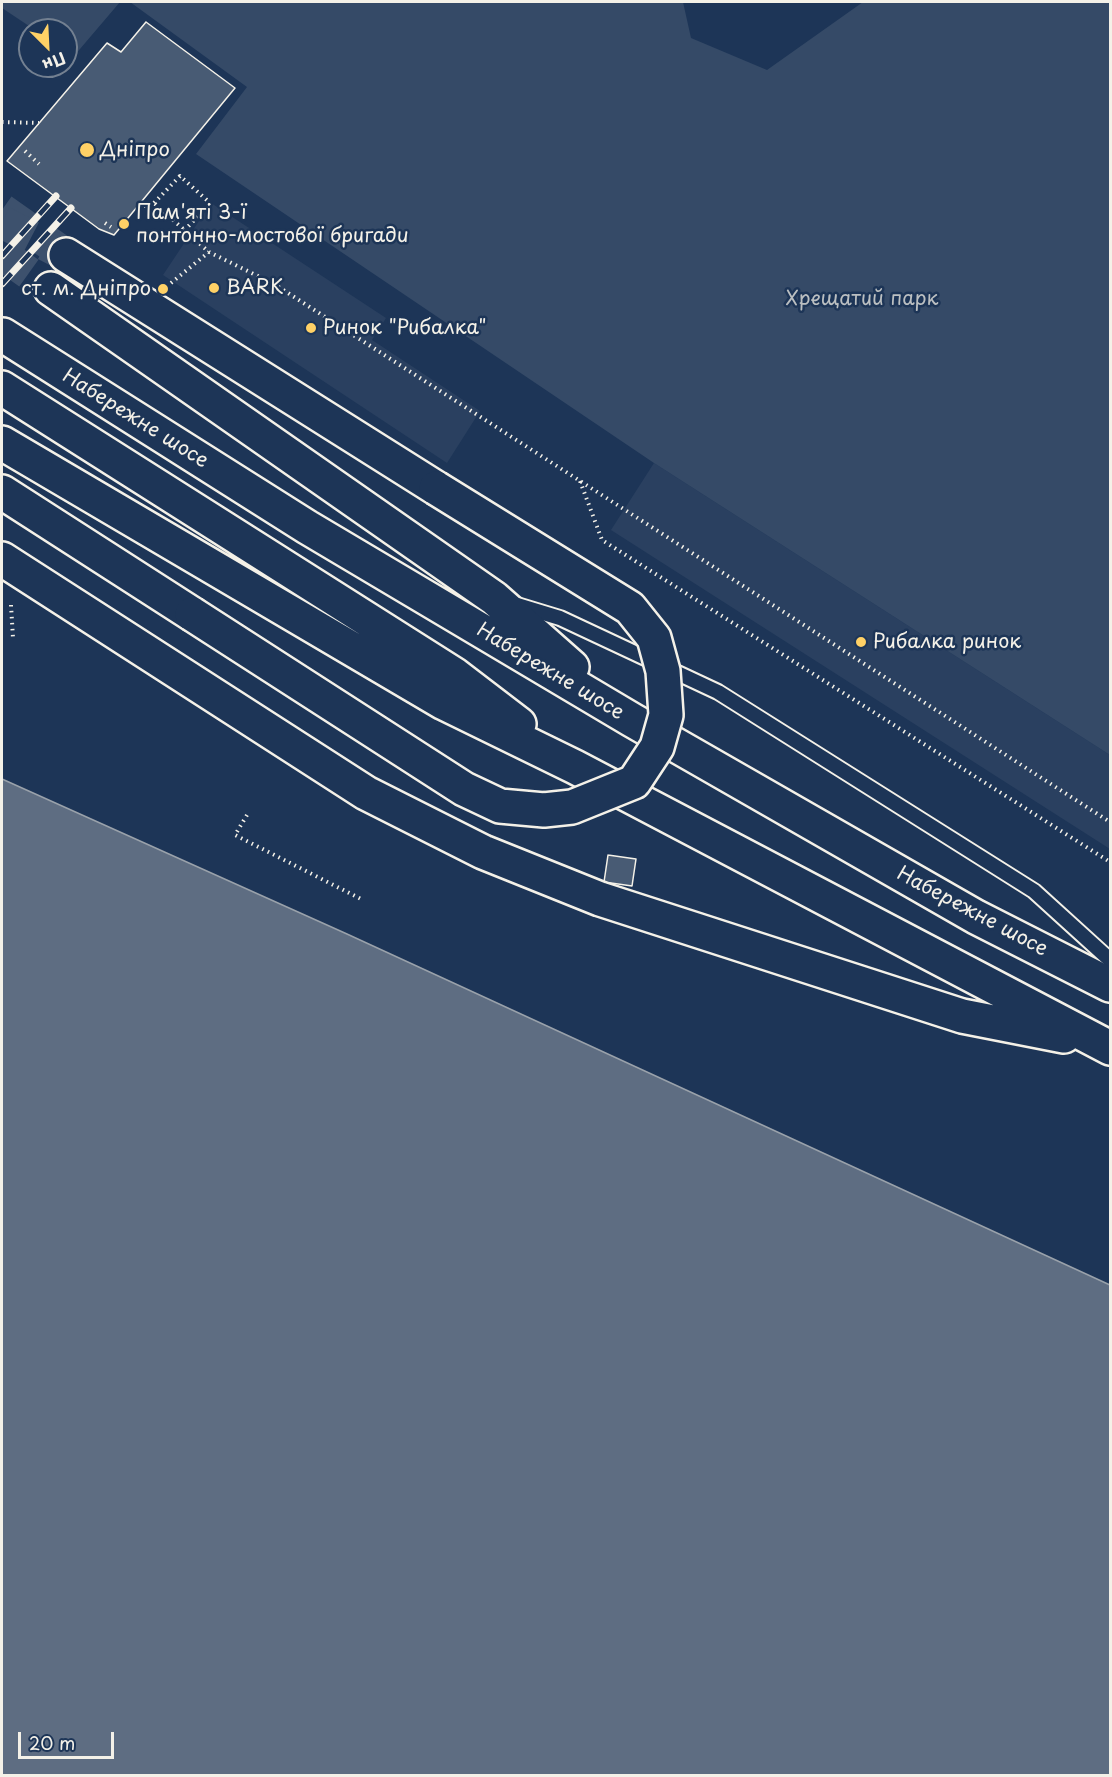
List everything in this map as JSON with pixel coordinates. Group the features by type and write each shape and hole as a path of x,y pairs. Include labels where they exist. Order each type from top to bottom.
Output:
{"main road":[{"path":"2,492 464,789 500,806 544,810 572,807 634,782 657,747 666,715 663,671 654,638 630,608 66,255"},
{"path":"51,289 494,598 632,720"},
{"name":"Набережне шосе","path":"3,335 308,527 632,720 976,917 1110,985"},
{"path":"2,388 455,675 575,767"},
{"path":"2,443 444,703 575,767 1105,1046"},
{"path":"2,559 366,792 483,852 600,899 962,1016 1105,1046"}],"lane":[{"path":"494,598 560,618 718,692 1034,891 1110,960"}],"path":[{"path":"2,122 39,123"},
{"path":"25,151 39,164"},
{"path":"138,208 154,203 180,176 210,203 184,231"},
{"path":"154,203 208,252 274,284 1110,822"},
{"path":"105,223 111,227"},
{"path":"164,289 208,252"},
{"path":"580,481 602,540 1110,862"},
{"path":"7,601 12,606 14,638"},
{"path":"247,815 235,835 363,900"}],"shaded area":[{"name":"Ринок \"Рибалка\"","path":"211,203 386,318 372,340 480,411 447,463 163,275"},
{"name":"Рибалка ринок","path":"654,463 1110,755 1110,849 611,530"},
{"path":"2,779 347,934 1110,1285 1110,1775 2,1775"}],"green space":[{"path":"2,2 120,2 78,51 78,18 18,19 2,8"},
{"name":"Хрещатий парк","path":"130,2 683,2 691,38 767,70 863,2 1110,2 1110,755 654,463 196,154 247,87"}],"building":[{"path":"146,22 235,88 114,235 99,229 7,161 107,43 121,52"},
{"path":"608,855 636,859 632,886 604,882"}],"tunnel":[{"path":"2,210 66,255"},
{"path":"2,222 66,255"},
{"path":"2,254 51,289"}],"railway":[{"path":"2,256 56,196"},
{"path":"2,284 71,208"}],"place":[{"name":"Дніпро","path":"87,150"},
{"name":"Пам'яті 3-ї понтонно-мостової бригади","path":"124,224"},
{"name":"BARK","path":"214,288"},
{"name":"ст. м. Дніпро","path":"163,289"},
{"name":"Ринок \"Рибалка\"","path":"311,328"},
{"name":"Рибалка ринок","path":"861,642"}]}
